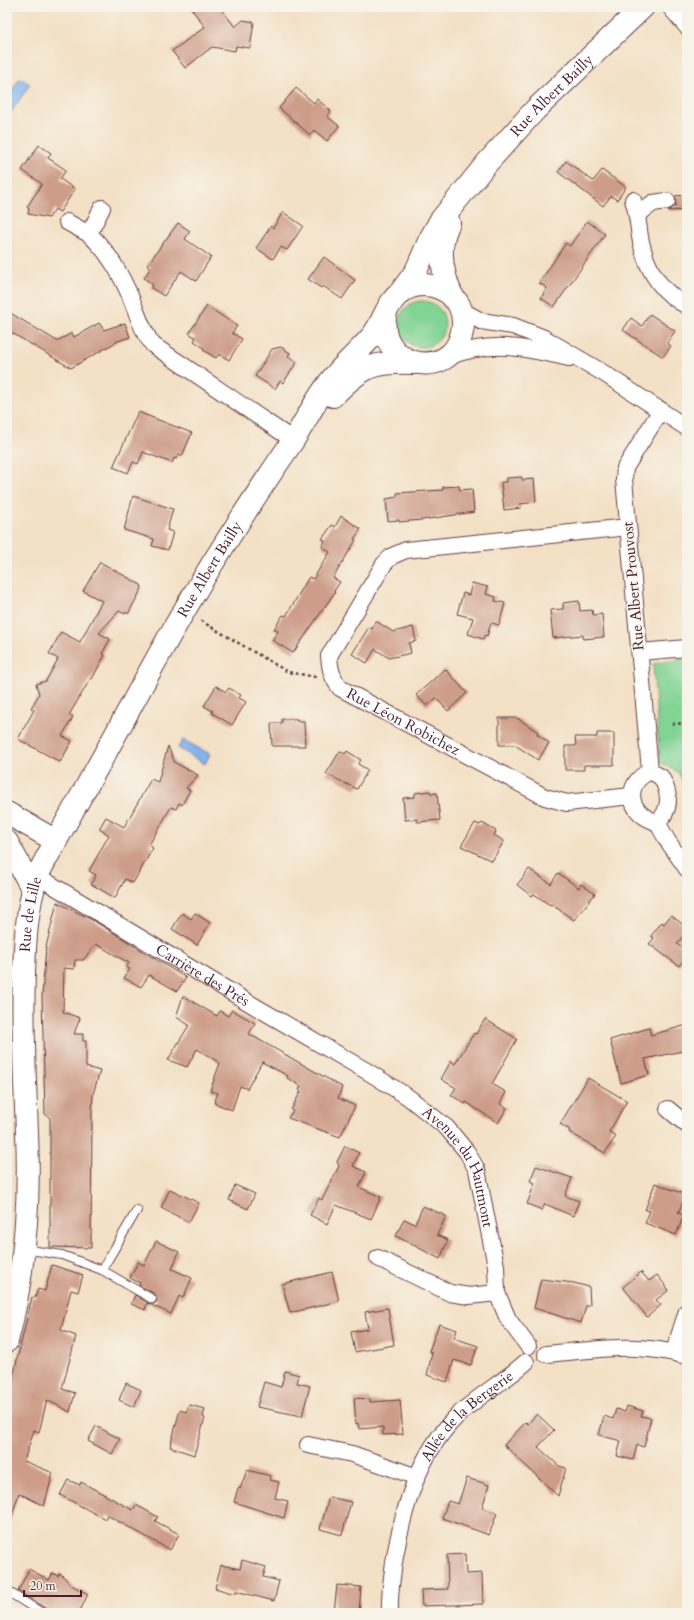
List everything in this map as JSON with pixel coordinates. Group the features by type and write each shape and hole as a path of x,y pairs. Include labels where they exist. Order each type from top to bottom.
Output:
{"main road":[{"name":"Rue Albert Bailly","path":"466,190 487,162 521,125 643,7"},
{"path":"293,440 308,412 330,382 349,359 374,334 392,301 416,272 434,231 466,190"},
{"path":"293,440 344,384 368,367 388,362 428,364 445,357 453,351 461,338 463,324 457,304 448,287 442,264 442,242 446,229 466,190"},
{"path":"400,292 415,286 425,285 441,289 457,304"},
{"path":"386,312 385,330 391,347 405,359 416,363"},
{"name":"Rue Albert Bailly","path":"133,703 220,550 293,440"},
{"name":"Rue de Lille","path":"7,1341 17,1298 23,1249 28,1164 23,999 25,947 35,883 56,841 133,703"},
{"path":"7,814 56,841"},
{"path":"7,842 35,883"}],"street":[{"path":"670,7 687,27"},
{"path":"633,200 644,255 652,273 664,289 687,306"},
{"path":"637,215 654,203 667,201"},
{"path":"89,234 102,208"},
{"path":"67,222 89,234 98,242 116,268 142,326 153,345 293,440"},
{"path":"457,304 481,321 513,326 531,332 556,345 582,362 605,374 687,428"},
{"path":"445,357 470,349 495,346 525,349 582,362"},
{"name":"Rue Albert Prouvost","path":"650,771 624,479 625,468 660,410"},
{"name":"Rue Léon Robichez","path":"628,527 406,550 392,556 384,564 334,645 329,656 330,669 334,680 340,688 545,797 567,803 631,796"},
{"path":"640,652 687,648"},
{"path":"650,771 661,777 668,794 668,805 664,817 657,822 648,820 640,815 631,796 634,786 640,776 650,771"},
{"path":"657,822 667,840 687,869"},
{"name":"Carrière des Prés","path":"35,883 370,1073"},
{"name":"Avenue du Hautmont","path":"370,1073 408,1097 434,1117 456,1139 473,1161 480,1181 494,1259 497,1293 508,1319 528,1346"},
{"path":"668,1108 687,1125"},
{"path":"378,1258 450,1293 469,1296 497,1293"},
{"path":"546,1354 628,1346 680,1354 687,1311"},
{"path":"532,1344 542,1345 546,1354 542,1364 531,1365 526,1362 524,1354 528,1346 532,1344"},
{"name":"Allée de la Bergerie","path":"390,1613 390,1590 399,1536 406,1506 417,1477 436,1443 454,1419 477,1398 514,1373 526,1362"},
{"name":"Allée de la Bergerie","path":"308,1445 352,1454 417,1477"}],"lane":[{"path":"102,1270 137,1210"},
{"path":"23,1249 62,1255 102,1270 152,1299"},
{"path":"7,1591 42,1613"}],"path":[{"path":"210,626 288,672 334,680"},
{"path":"672,724 687,723"}],"green space":[{"path":"422,301 435,305 441,311 445,324 441,337 435,343 422,347 409,343 403,337 399,324 403,311 409,305"},
{"path":"687,658 687,836 683,833 686,791 679,773 660,762 653,664"}],"water":[{"path":"20,78 30,84 8,117 7,98"},
{"path":"183,740 210,754 205,764 178,748"}],"building":[{"path":"190,7 220,7 235,27 243,20 254,22 250,48 236,46 235,51 212,47 185,68 172,51 205,27"},
{"path":"296,88 314,103 317,99 331,111 327,116 339,126 327,141 314,130 310,135 279,108"},
{"path":"39,145 51,153 48,158 66,170 60,179 75,189 60,212 55,209 49,218 28,214 29,209 27,207 42,184 22,170"},
{"path":"566,161 593,181 602,170 626,187 617,200 611,196 603,206 558,172"},
{"path":"687,195 687,210 668,211 676,205 675,196"},
{"path":"283,212 303,226 287,250 281,247 273,259 256,248 271,226 273,228"},
{"path":"587,221 605,234 554,307 541,298 547,288 539,283 566,243 570,246"},
{"path":"178,223 190,231 185,239 211,257 196,281 181,271 164,296 151,288 153,285 144,278 151,267 147,265"},
{"path":"324,257 355,280 342,299 323,286 321,288 308,279"},
{"path":"207,306 237,326 232,333 242,339 229,360 219,354 216,358 203,350 204,348 194,341 196,338 189,333"},
{"path":"7,311 57,341 72,333 74,337 99,323 104,330 125,323 130,337 118,341 71,368 7,330"},
{"path":"650,314 675,331 667,343 671,346 663,357 623,330 631,318 642,326"},
{"path":"281,347 290,353 288,356 297,362 283,383 280,381 275,389 255,376 272,349"},
{"path":"138,412 192,433 182,456 179,454 176,459 174,458 172,463 143,452 138,464 133,462 128,473 113,467"},
{"path":"522,477 522,480 534,479 536,502 520,504 521,508 504,510 501,482 507,482 507,478"},
{"path":"459,486 460,490 472,489 474,512 422,520 399,522 399,520 388,521 386,499 397,497 397,493 443,490 443,487"},
{"path":"133,496 173,509 167,530 173,532 168,550 152,546 154,539 124,530"},
{"path":"341,516 361,529 333,578 340,582 334,591 335,592 293,653 272,640 278,631 274,629 283,615 286,616 309,577 313,579 330,552 322,547 325,541 322,539 332,525 335,527"},
{"path":"100,562 141,585 142,588 128,614 126,612 125,614 119,611 99,633 110,639 102,654 105,655 92,679 91,678 69,715 73,717 62,736 72,741 60,762 18,739 34,710 31,708 39,694 36,684 46,681 58,659 49,654 61,632 80,642 102,601 83,591"},
{"path":"472,583 488,587 486,594 496,597 495,601 505,603 499,625 491,623 487,636 485,635 483,639 468,634 473,618 457,614 463,593 469,595"},
{"path":"579,601 580,611 592,610 593,615 602,614 604,637 583,639 583,635 553,638 550,610 563,609 563,603"},
{"path":"376,621 393,632 413,627 416,641 409,643 411,653 389,658 375,649 367,663 352,654 369,627 372,629"},
{"path":"445,669 467,693 448,711 436,698 427,706 416,695"},
{"path":"216,686 226,692 229,688 241,695 239,698 246,702 232,725 212,713 213,711 204,706"},
{"path":"499,718 517,718 538,732 537,734 549,743 538,760 515,745 499,745"},
{"path":"282,719 297,719 298,721 304,721 305,746 272,746 271,723 282,723"},
{"path":"597,733 614,733 614,765 584,765 584,770 565,770 565,746 576,746 575,737 597,737"},
{"path":"168,746 175,763 198,775 186,788 190,790 182,805 179,803 176,809 171,807 149,845 153,848 133,883 125,879 115,898 91,884 96,875 89,871 109,835 99,829 106,817 124,827 151,779 158,782"},
{"path":"340,751 345,754 347,751 361,760 358,764 368,770 357,789 326,774"},
{"path":"430,791 431,794 437,793 440,820 417,822 417,819 405,820 403,798 415,797 415,793"},
{"path":"475,823 480,825 482,823 496,831 494,835 504,841 492,861 461,846"},
{"path":"529,869 551,884 558,873 579,888 581,884 595,894 574,920 551,904 550,905 534,894 532,896 517,885"},
{"path":"57,902 96,922 186,978 177,991 149,975 141,987 124,978 130,969 126,967 129,963 96,944 83,960 75,960 74,969 64,968 63,1012 80,1018 74,1034 83,1034 83,1041 86,1041 86,1067 100,1071 93,1094 92,1112 91,1248 50,1247 50,1118 45,1114 42,996 46,947"},
{"path":"182,913 191,919 195,913 210,923 197,945 172,929"},
{"path":"671,915 687,928 687,931 677,944 687,951 687,956 679,966 649,944 654,938 651,936 662,922 664,924"},
{"path":"183,996 217,1016 220,1011 228,1016 232,1010 255,1023 249,1034 342,1087 338,1098 355,1106 340,1137 288,1118 293,1111 291,1110 301,1091 299,1090 301,1086 287,1078 288,1076 262,1062 247,1089 240,1086 232,1110 214,1103 218,1093 210,1091 220,1063 197,1049 187,1067 168,1060 189,1025 176,1017"},
{"path":"485,1019 517,1039 492,1084 506,1092 500,1104 507,1108 498,1123 466,1102 465,1104 451,1095 456,1088 441,1079 451,1061 455,1064 474,1033 476,1034"},
{"path":"687,1025 687,1050 645,1059 649,1075 621,1083 610,1040 649,1028 651,1035"},
{"path":"588,1078 627,1101 609,1132 616,1136 605,1153 569,1132 570,1130 560,1124"},
{"path":"345,1146 359,1153 353,1166 366,1172 359,1187 381,1197 371,1219 336,1205 327,1224 310,1215 319,1198 322,1200 339,1166 337,1162"},
{"path":"536,1166 572,1178 565,1196 579,1201 573,1216 545,1204 542,1210 527,1204 535,1183 530,1181"},
{"path":"655,1183 686,1195 678,1213 684,1215 676,1235 645,1223 650,1211 645,1210"},
{"path":"235,1185 255,1194 248,1209 229,1200"},
{"path":"170,1189 199,1203 189,1222 161,1208"},
{"path":"423,1206 446,1216 437,1235 448,1240 440,1259 396,1236 404,1219 415,1224"},
{"path":"156,1241 179,1252 172,1269 192,1278 183,1298 179,1296 171,1314 147,1303 145,1310 131,1304 135,1295 150,1304 154,1304 157,1301 155,1294 130,1278 138,1262 144,1265"},
{"path":"52,1265 83,1275 78,1292 71,1290 61,1330 76,1336 62,1389 75,1393 70,1412 47,1400 39,1432 34,1430 24,1461 53,1473 44,1506 19,1493 10,1522 7,1521 7,1402 32,1297 35,1298 38,1289 45,1291"},
{"path":"332,1272 339,1301 290,1313 282,1284"},
{"path":"641,1272 649,1281 657,1275 669,1290 656,1300 661,1305 647,1317 623,1287"},
{"path":"541,1279 574,1283 589,1287 590,1305 586,1306 581,1323 534,1308"},
{"path":"388,1308 394,1345 355,1352 351,1332 368,1329 365,1312"},
{"path":"439,1324 457,1330 454,1338 478,1346 471,1365 454,1360 447,1382 427,1375 432,1353 429,1351"},
{"path":"285,1371 299,1375 297,1383 310,1386 302,1416 257,1407 264,1382 281,1387"},
{"path":"126,1383 141,1390 134,1407 119,1400"},
{"path":"354,1398 370,1399 370,1402 400,1400 403,1434 383,1435 383,1427 359,1429 358,1423 356,1424"},
{"path":"189,1405 205,1409 203,1417 205,1418 194,1455 170,1447 180,1410 186,1412"},
{"path":"627,1406 643,1411 641,1416 651,1418 644,1447 637,1445 633,1460 617,1456 621,1441 599,1435 604,1416 613,1419 616,1409 625,1412"},
{"path":"537,1414 554,1430 538,1447 559,1466 566,1468 558,1496 504,1445 526,1422 528,1424"},
{"path":"96,1426 120,1439 112,1454 88,1441"},
{"path":"247,1470 271,1476 270,1480 279,1482 275,1498 288,1501 284,1518 234,1502 238,1488 240,1489"},
{"path":"467,1478 489,1485 482,1508 497,1513 489,1535 442,1518 448,1501 458,1504"},
{"path":"68,1480 80,1485 81,1482 133,1510 136,1505 158,1517 155,1521 179,1534 170,1550 107,1515 105,1519 60,1495"},
{"path":"329,1497 351,1502 342,1535 320,1529"},
{"path":"465,1554 466,1574 482,1573 483,1604 422,1606 421,1590 448,1589 447,1555"},
{"path":"242,1560 266,1567 263,1577 279,1581 274,1601 236,1591 235,1594 215,1588 221,1565 240,1569"},
{"path":"29,1569 49,1580 53,1573 58,1576 60,1573 71,1585 88,1594 79,1613 47,1613 45,1608 18,1591"},
{"path":"337,1585 361,1587 359,1613 334,1613"}]}
